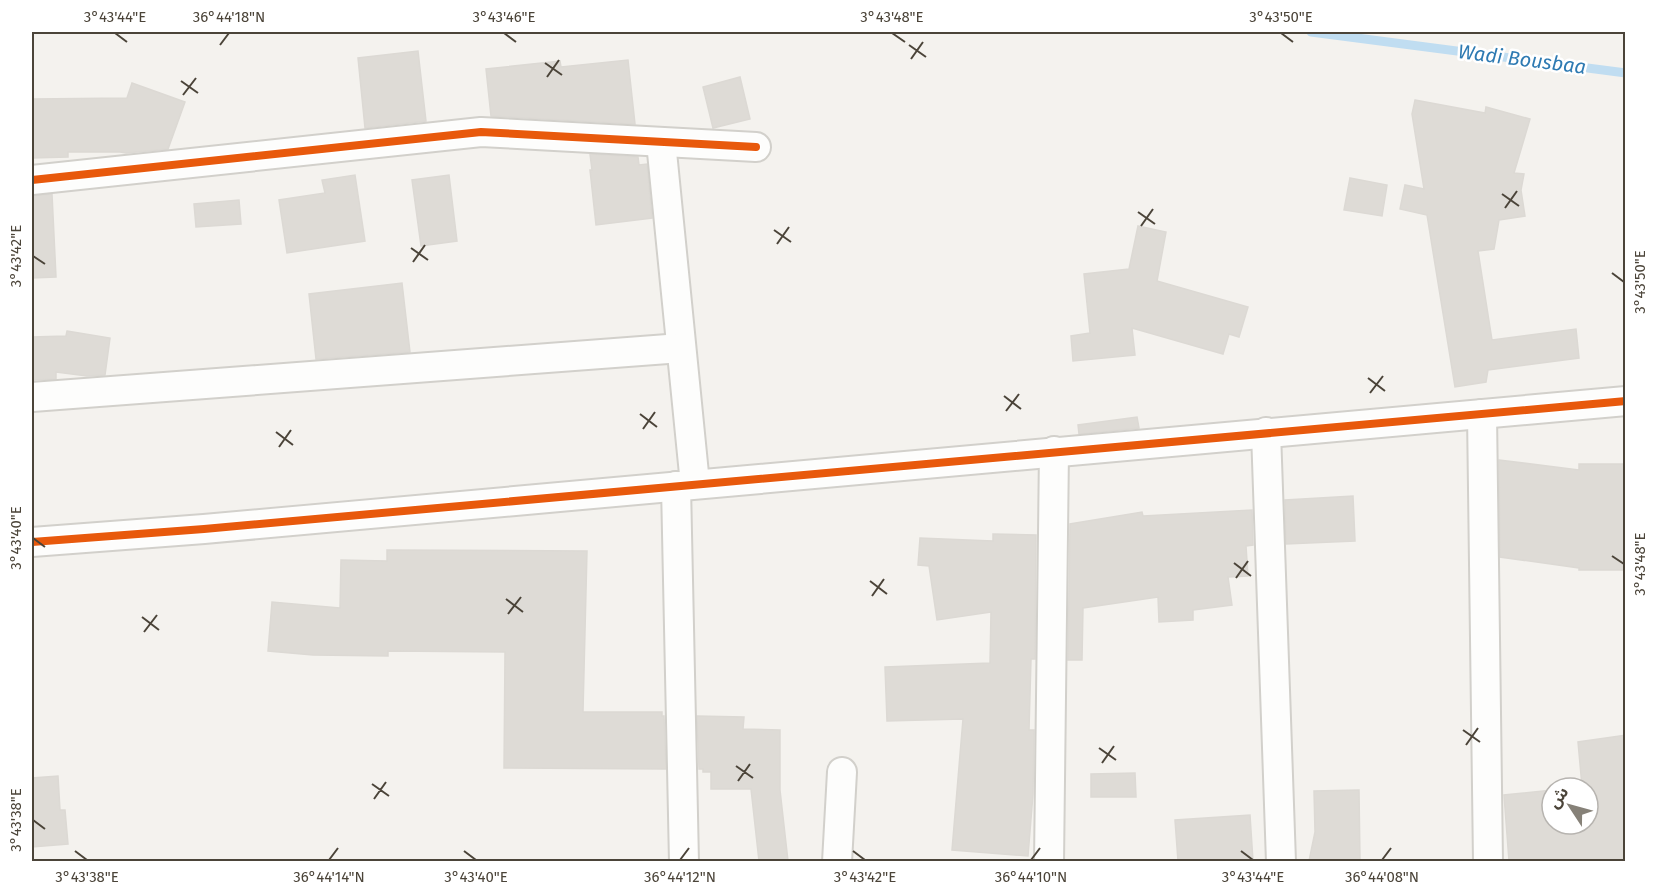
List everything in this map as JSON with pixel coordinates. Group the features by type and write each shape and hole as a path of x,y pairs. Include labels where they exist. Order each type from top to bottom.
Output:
{"street":[{"path":"32,180 481,132 756,147"},
{"path":"661,142 681,348 686,485 684,861"},
{"path":"32,397 681,348"},
{"path":"32,542 204,529 1626,401"},
{"path":"1482,414 1488,861"},
{"path":"1266,432 1281,861"},
{"path":"1048,861 1054,451"},
{"path":"837,861 842,772"}],"building":[{"path":"418,51 426,121 365,128 358,58"},
{"path":"628,60 635,124 491,116 486,69 560,61 561,67"},
{"path":"740,77 750,119 713,128 703,87"},
{"path":"132,83 185,102 168,149 126,153 68,152 68,157 32,158 32,99 127,98"},
{"path":"1415,100 1485,113 1486,107 1530,119 1514,173 1524,174 1521,190 1525,216 1499,220 1494,249 1478,251 1492,340 1576,329 1579,358 1488,370 1486,382 1455,387 1427,215 1400,209 1405,185 1424,189 1412,114"},
{"path":"590,154 638,157 639,165 647,164 652,218 596,225"},
{"path":"355,175 365,241 287,253 279,200 325,193 322,180"},
{"path":"449,175 457,241 421,246 412,180"},
{"path":"1350,178 1387,185 1382,216 1344,210"},
{"path":"52,194 56,277 32,278 32,196"},
{"path":"239,200 241,224 196,227 194,204"},
{"path":"1138,226 1166,232 1157,281 1248,307 1239,337 1229,334 1223,354 1132,328 1135,355 1073,361 1071,336 1090,333 1084,274 1129,269"},
{"path":"402,283 410,352 316,359 309,294"},
{"path":"67,331 110,338 105,375 87,376 56,372 56,379 32,380 32,337 66,336"},
{"path":"1137,417 1139,428 1079,434 1078,425"},
{"path":"1499,460 1579,470 1579,464 1626,464 1626,570 1579,570 1579,568 1500,557"},
{"path":"1353,496 1355,541 1286,544 1285,500"},
{"path":"1252,510 1253,545 1246,546 1248,576 1228,577 1232,605 1193,610 1193,620 1159,622 1158,597 1083,608 1082,660 1068,660 1070,524 1142,512 1143,516"},
{"path":"993,534 1036,535 1035,659 1031,659 1029,730 1034,730 1033,794 1028,856 952,850 963,719 887,721 885,667 990,663 991,612 937,620 929,566 918,565 920,538 993,541"},
{"path":"387,550 587,551 583,712 662,712 666,769 504,768 505,652 388,651 388,656 313,655 268,651 272,602 340,608 341,560 387,561"},
{"path":"697,716 744,717 743,729 780,730 780,790 788,861 759,861 751,789 711,789 711,772 703,772 703,769 699,769"},
{"path":"1626,735 1626,861 1509,861 1504,795 1540,791 1540,836 1600,836 1600,776 1581,776 1578,742"},
{"path":"1135,773 1136,797 1091,797 1091,774"},
{"path":"58,776 60,810 65,810 68,844 32,847 32,778"},
{"path":"1359,790 1360,861 1309,861 1315,832 1314,791"},
{"path":"1250,815 1253,861 1178,861 1175,820"}],"waterway":[{"name":"Wadi Bousbaa","path":"1311,32 1626,73"}],"cycle path":[{"path":"32,180 481,132 756,147"},
{"path":"32,542 204,529 1626,401"}]}
